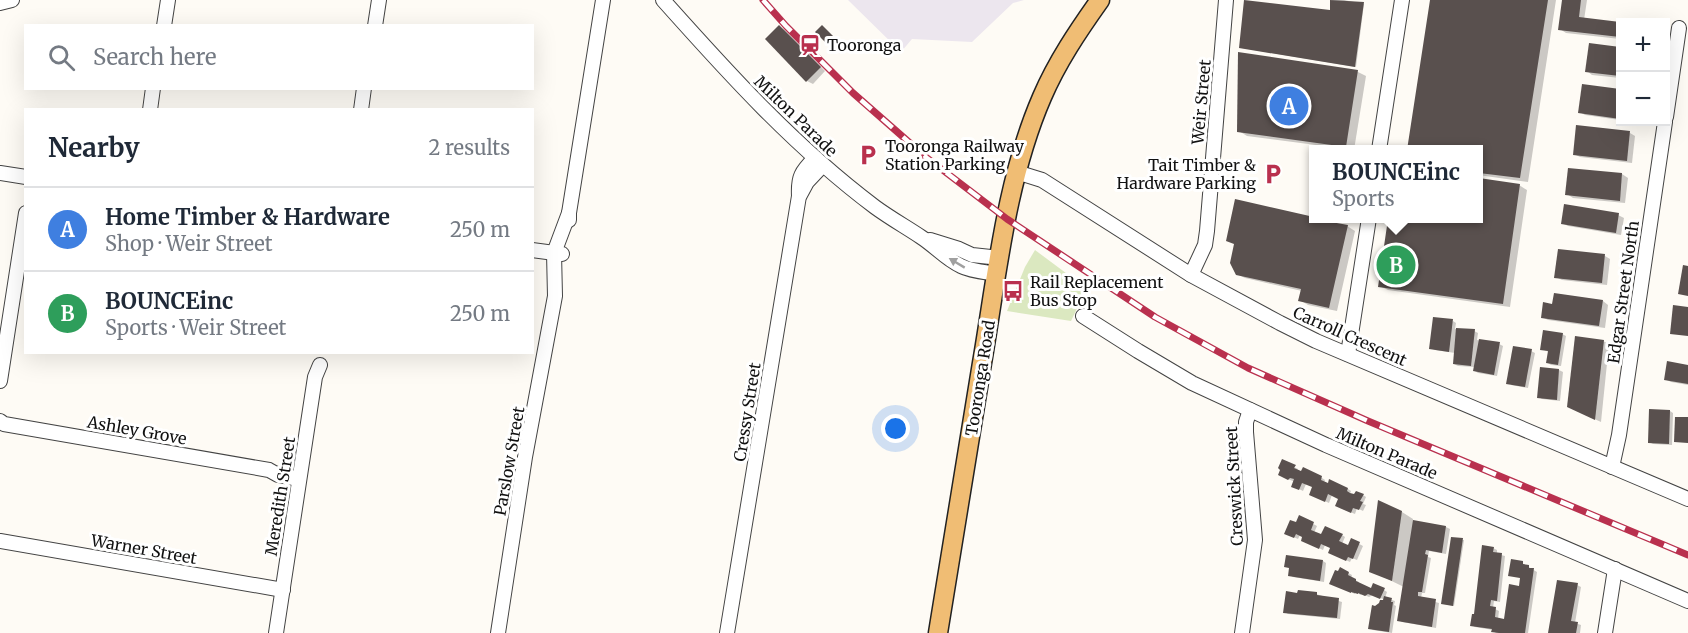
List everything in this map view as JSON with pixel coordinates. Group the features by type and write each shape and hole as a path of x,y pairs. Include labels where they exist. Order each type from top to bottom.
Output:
{"main road":[{"name":"Tooronga Road","path":"938,633 998,266 1016,172 1028,132 1046,88 1067,48 1100,0"}],"street":[{"path":"0,3 12,0"},
{"path":"164,24 168,0"},
{"path":"375,24 379,0"},
{"name":"Parslow Street","path":"498,633 525,457 555,296 558,254 569,213 603,0"},
{"name":"Milton Parade","path":"663,0 773,120 819,162 876,208 922,237 959,249 998,266"},
{"name":"Weir Street","path":"1191,275 1205,245 1207,231 1226,0"},
{"path":"1380,145 1402,0"},
{"name":"Edgar Street North","path":"1670,86 1679,28"},
{"path":"150,108 153,90"},
{"path":"361,108 364,90"},
{"name":"Edgar Street North","path":"1612,466 1619,435 1664,126"},
{"name":"Cressy Street","path":"727,633 799,196 798,182 800,175 819,162"},
{"name":"Carroll Crescent","path":"1016,172 1049,184 1191,275 1280,323 1688,499"},
{"path":"0,173 24,177"},
{"path":"1348,354 1368,223"},
{"path":"0,381 24,226"},
{"path":"534,250 558,254"},
{"name":"Milton Parade","path":"1083,316 1192,383 1326,445 1688,601"},
{"name":"Meredith Street","path":"276,633 315,377 320,365"},
{"name":"Creswick Street","path":"1242,633 1255,540 1245,422 1250,410"},
{"name":"Ashley Grove","path":"0,420 4,424 269,470 278,475 300,475"},
{"name":"Warner Street","path":"0,541 283,590"},
{"path":"1605,633 1615,569"}],"shaded area":[{"path":"848,0 1024,0 1013,3 972,42 912,39 901,52"}],"green space":[{"path":"1035,250 1082,285 1083,296 1071,321 1007,311 1025,267"}],"building":[{"path":"1244,0 1330,10 1330,0 1364,2 1355,67 1239,48"},
{"path":"1430,0 1548,0 1520,178 1483,173 1483,145 1408,145"},
{"path":"1562,0 1581,0 1579,17 1616,22 1616,37 1558,30"},
{"path":"779,25 821,67 806,82 765,39"},
{"path":"822,25 843,46 836,53 815,32"},
{"path":"1589,43 1616,46 1616,76 1585,72"},
{"path":"1238,52 1358,70 1346,145 1237,132"},
{"path":"1582,84 1616,88 1616,118 1578,113"},
{"path":"1576,125 1630,131 1627,161 1573,155"},
{"path":"1568,168 1622,173 1620,201 1565,195"},
{"path":"1483,179 1520,184 1503,304 1378,287 1387,223 1483,223"},
{"path":"1235,199 1309,216 1309,223 1348,225 1329,308 1298,301 1301,289 1236,275 1230,263 1234,244 1226,241"},
{"path":"1564,204 1619,213 1616,233 1561,224"},
{"path":"1558,249 1605,254 1602,283 1554,278"},
{"path":"1683,265 1688,266 1688,296 1678,294"},
{"path":"1554,293 1603,300 1599,326 1541,318 1543,302 1552,304"},
{"path":"1673,305 1688,307 1688,336 1670,334"},
{"path":"1433,317 1453,319 1449,352 1429,349"},
{"path":"1456,328 1475,329 1471,366 1453,364"},
{"path":"1543,330 1563,333 1558,365 1546,363 1548,351 1540,350"},
{"path":"1575,336 1604,340 1595,420 1567,407"},
{"path":"1479,339 1500,342 1494,375 1473,371"},
{"path":"1513,346 1532,349 1525,387 1506,384"},
{"path":"1667,361 1688,365 1688,384 1664,380"},
{"path":"1540,367 1559,369 1557,400 1537,398"},
{"path":"1649,409 1670,410 1669,444 1648,443"},
{"path":"1675,417 1688,417 1688,443 1674,442"},
{"path":"1282,459 1296,465 1294,468 1301,471 1303,467 1322,476 1321,480 1328,483 1329,479 1348,488 1347,491 1350,493 1354,494 1356,491 1364,494 1359,510 1353,508 1351,513 1335,506 1338,499 1328,494 1325,502 1309,495 1312,487 1302,483 1299,490 1291,487 1294,479 1288,480 1278,475"},
{"path":"1378,500 1402,511 1392,581 1369,572"},
{"path":"1299,515 1314,522 1311,530 1321,534 1325,526 1343,534 1339,541 1348,545 1351,538 1360,542 1353,559 1348,557 1346,561 1328,553 1330,548 1321,544 1319,549 1301,541 1302,537 1296,534 1294,538 1284,534 1290,520 1296,522"},
{"path":"1413,520 1446,526 1442,553 1426,550 1425,554 1428,555 1422,592 1418,592 1418,596 1436,599 1432,627 1397,621"},
{"path":"1451,537 1463,538 1453,606 1441,604"},
{"path":"1482,545 1494,547 1493,552 1502,553 1497,601 1491,600 1490,606 1496,607 1495,617 1504,619 1509,584 1519,586 1520,578 1508,576 1511,559 1523,561 1523,564 1529,565 1529,568 1534,568 1525,633 1491,632 1492,629 1470,626 1472,614 1474,614"},
{"path":"1286,555 1323,560 1320,581 1288,576 1289,568 1284,567"},
{"path":"1340,567 1349,572 1348,575 1356,581 1371,588 1373,583 1385,588 1380,599 1368,594 1365,596 1351,593 1329,584 1335,570 1338,571"},
{"path":"1557,580 1578,583 1571,621 1578,622 1576,633 1548,633"},
{"path":"1298,590 1339,598 1337,618 1283,613 1286,591 1297,593"},
{"path":"1384,596 1392,598 1391,602 1393,602 1389,632 1368,629 1372,605 1375,606 1383,600"}],"railway":[{"path":"763,0 853,93 927,158 1007,219 1155,317 1248,368 1368,421 1688,555"}],"place":[{"name":"Tooronga","path":"810,45"},
{"name":"Home Timber & Hardware","path":"1289,106"},
{"name":"Tooronga Railway Station Parking","path":"868,155"},
{"name":"Tait Timber & Hardware Parking","path":"1273,174"},
{"name":"BOUNCEinc","path":"1396,265"},
{"name":"Rail Replacement Bus Stop","path":"1013,291"}]}
